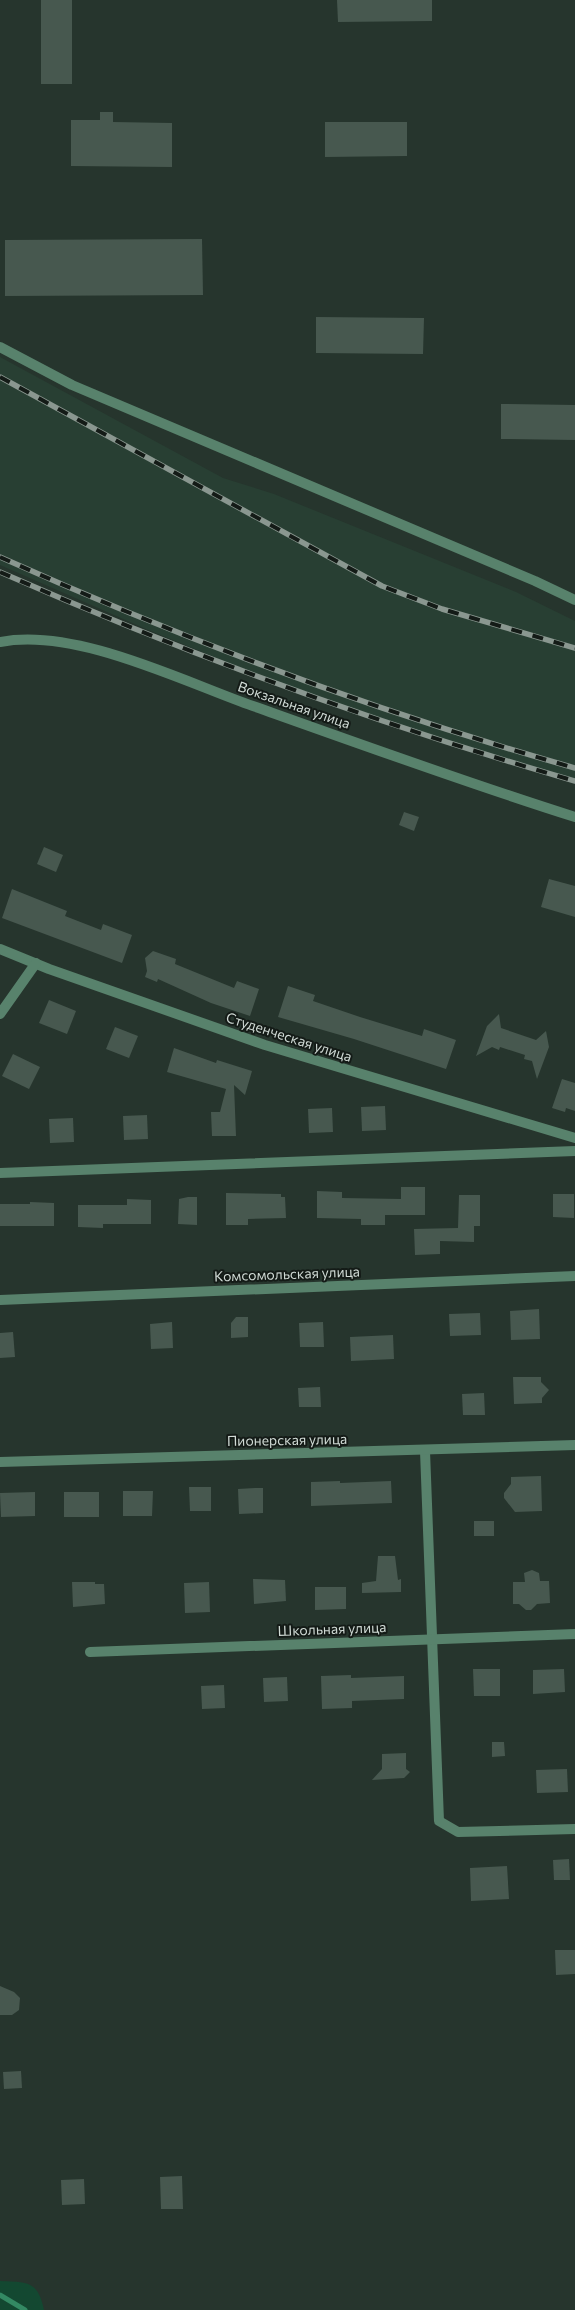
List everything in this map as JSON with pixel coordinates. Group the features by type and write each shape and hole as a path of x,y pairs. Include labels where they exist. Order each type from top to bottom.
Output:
{"street":[{"path":"0,347 72,385 535,581 575,600"},
{"name":"Вокзальная улица","path":"0,642 20,638 66,642 119,657 253,706 575,817"},
{"name":"Студенческая улица","path":"0,949 264,1045 575,1138"},
{"path":"0,1014 36,963"},
{"path":"0,1173 575,1151"},
{"name":"Комсомольская улица","path":"0,1300 575,1276"},
{"name":"Пионерская улица","path":"0,1462 425,1451 575,1445"},
{"path":"425,1451 439,1821 458,1832 575,1829"},
{"name":"Школьная улица","path":"90,1652 575,1634"}],"shaded area":[{"path":"0,357 223,478 274,494 516,592 575,621 575,782 408,729 271,680 146,629 0,565"}],"green space":[{"path":"0,2281 30,2285 38,2293 44,2310 0,2310"}],"building":[{"path":"41,0 72,0 72,84 41,84"},
{"path":"337,0 432,0 432,21 338,22"},
{"path":"100,112 113,112 113,122 172,123 172,167 71,166 71,120 100,120"},
{"path":"325,122 407,122 407,156 325,157"},
{"path":"202,239 203,295 5,296 5,240"},
{"path":"316,317 424,318 423,354 316,353"},
{"path":"501,404 575,405 575,440 501,439"},
{"path":"404,812 419,817 414,831 399,825"},
{"path":"44,847 63,855 56,872 37,864"},
{"path":"549,879 575,886 575,917 541,907"},
{"path":"12,889 67,911 65,916 101,930 103,924 132,935 122,963 2,918"},
{"path":"153,951 176,959 175,964 234,988 237,981 259,989 250,1016 211,1003 158,979 157,982 145,977 147,971 145,958"},
{"path":"288,986 315,995 313,1001 360,1017 422,1036 424,1029 456,1040 446,1069 278,1017"},
{"path":"49,1000 76,1011 67,1034 39,1023"},
{"path":"499,1014 501,1028 536,1040 546,1031 549,1047 537,1079 532,1061 524,1059 525,1055 500,1047 499,1050 492,1047 476,1056 487,1026"},
{"path":"115,1027 138,1036 129,1058 106,1049"},
{"path":"174,1048 216,1063 217,1060 252,1071 245,1095 234,1085 236,1136 212,1136 211,1112 220,1112 226,1089 167,1072"},
{"path":"13,1054 40,1067 29,1089 2,1076"},
{"path":"562,1079 575,1083 575,1111 566,1108 565,1112 552,1108"},
{"path":"385,1106 386,1130 362,1131 361,1107"},
{"path":"332,1108 333,1132 309,1133 308,1109"},
{"path":"147,1115 148,1139 124,1140 123,1116"},
{"path":"73,1118 74,1142 50,1143 49,1119"},
{"path":"401,1187 425,1187 425,1215 385,1215 385,1225 361,1225 361,1219 317,1218 317,1191 342,1192 342,1198 401,1199"},
{"path":"226,1193 281,1194 281,1197 285,1197 286,1218 248,1219 248,1225 226,1225"},
{"path":"553,1194 574,1194 574,1218 553,1217"},
{"path":"459,1195 480,1195 480,1226 474,1226 474,1242 440,1241 440,1254 415,1255 414,1229 458,1228"},
{"path":"197,1197 197,1225 178,1224 179,1199"},
{"path":"127,1199 151,1200 151,1224 103,1224 103,1228 78,1227 78,1205 127,1205"},
{"path":"30,1202 54,1203 54,1226 0,1226 0,1204 30,1204"},
{"path":"539,1309 540,1339 511,1340 510,1311"},
{"path":"480,1313 481,1335 450,1336 449,1314"},
{"path":"236,1317 248,1317 248,1337 231,1338 231,1323"},
{"path":"172,1322 173,1348 151,1349 150,1324"},
{"path":"323,1322 324,1347 300,1347 299,1323"},
{"path":"13,1332 15,1357 0,1358 0,1333"},
{"path":"393,1335 394,1359 351,1361 350,1337"},
{"path":"513,1377 541,1377 541,1382 549,1390 542,1398 542,1403 514,1404"},
{"path":"320,1387 321,1407 299,1407 298,1388"},
{"path":"484,1393 485,1415 463,1415 462,1394"},
{"path":"541,1476 542,1511 515,1512 504,1498 504,1493 511,1484 511,1477"},
{"path":"340,1481 340,1483 391,1481 392,1503 311,1506 311,1482"},
{"path":"189,1487 211,1487 211,1511 190,1511"},
{"path":"263,1488 263,1513 239,1514 238,1489"},
{"path":"123,1491 153,1491 152,1516 123,1516"},
{"path":"35,1492 35,1516 1,1517 0,1493"},
{"path":"64,1492 99,1492 99,1517 64,1517"},
{"path":"474,1521 494,1521 494,1536 474,1536"},
{"path":"378,1556 395,1556 398,1580 401,1579 401,1592 362,1593 362,1583 376,1581"},
{"path":"532,1570 539,1573 540,1581 549,1581 550,1603 537,1604 531,1610 526,1610 519,1604 513,1604 513,1582 525,1582 524,1573"},
{"path":"253,1579 285,1580 286,1601 254,1604"},
{"path":"72,1582 104,1584 105,1604 73,1607"},
{"path":"209,1582 210,1612 185,1613 184,1583"},
{"path":"315,1587 346,1587 346,1609 315,1610"},
{"path":"473,1669 500,1669 500,1696 474,1696"},
{"path":"564,1669 565,1692 533,1694 533,1670"},
{"path":"351,1675 351,1678 404,1676 404,1699 352,1701 352,1708 322,1709 321,1676"},
{"path":"287,1677 288,1701 264,1702 263,1678"},
{"path":"224,1685 225,1708 202,1709 201,1686"},
{"path":"492,1742 504,1742 505,1756 492,1757"},
{"path":"406,1753 406,1769 410,1772 404,1778 372,1780 382,1769 382,1754"},
{"path":"567,1769 568,1792 537,1793 536,1770"},
{"path":"569,1859 570,1880 554,1880 553,1860"},
{"path":"507,1866 509,1899 471,1901 470,1868"},
{"path":"555,1950 575,1950 575,1974 556,1975"},
{"path":"0,1986 14,1992 20,1998 19,2010 12,2015 0,2015"},
{"path":"21,2071 22,2088 4,2089 3,2072"},
{"path":"182,2176 183,2209 161,2209 160,2177"},
{"path":"84,2179 85,2204 62,2205 61,2180"}],"waterway":[{"path":"0,2295 25,2310"}],"railway":[{"path":"0,377 382,586 442,609 575,648"},
{"path":"0,557 140,617 284,673 429,724 575,768"},
{"path":"0,572 141,631 284,686 429,736 575,781"}]}
